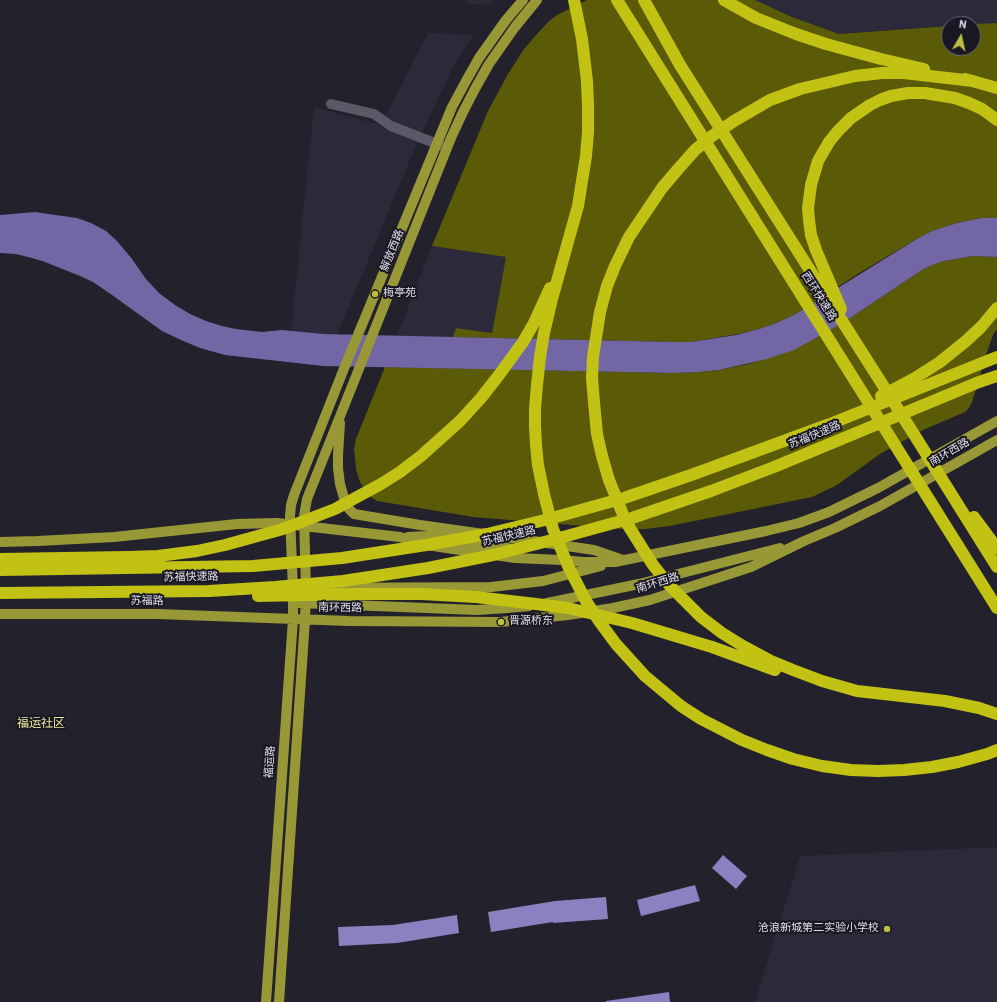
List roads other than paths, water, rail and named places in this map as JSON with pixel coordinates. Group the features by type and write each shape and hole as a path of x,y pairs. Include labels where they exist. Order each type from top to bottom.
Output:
{"highway":[{"path":"574,0 585,63 588,105 586,156 578,206 544,333 535,409 538,465 544,494 560,547 586,601 616,644 645,676 681,706 701,719 742,740 767,750 793,759 822,766 851,770 878,771 932,767 958,762 997,750"},
{"name":"西环快速路","path":"616,0 997,608"},
{"name":"西环快速路","path":"644,0 680,65 997,567"},
{"path":"724,0 756,18 826,44 997,88"},
{"path":"857,691 822,681 793,670 771,661 743,646 701,617 670,586 653,565 626,522 609,480 599,441 592,378 593,357 600,312 607,286 629,238 662,188 696,150 712,136 734,121 770,100 800,89 855,76 882,73 904,73 973,81"},
{"path":"856,343 811,235 808,208 811,185 818,161 829,142 851,118 870,105 891,96 908,93 925,93 955,98 982,109 997,120"},
{"path":"0,559 158,556 196,550 231,543 283,529 335,509 357,498 381,484 421,456 460,421 481,398 523,342 534,323 567,247"},
{"path":"830,424 915,378 940,362 966,341 997,308"},
{"name":"苏福快速路","path":"0,570 253,566 342,558 487,534 545,520 624,498 694,474 830,424 997,357"},
{"name":"苏福快速路","path":"0,593 209,591 275,587 343,581 428,568 493,555 632,518 711,491 979,382 997,377"},
{"path":"915,436 997,548"},
{"path":"108,592 205,597 422,594 476,597 536,604 582,611 632,623 712,647 781,671 857,691 946,701 979,708 997,714"}],"main road":[{"name":"解放西路","path":"290,524 291,505 294,495 436,144 452,108 473,70 492,40 522,0"},
{"name":"解放西路","path":"304,526 304,509 307,499 462,112 489,64 515,27 537,0"},
{"path":"340,415 338,455 340,484 348,509 354,514 594,550 620,561"},
{"name":"南环西路","path":"290,524 400,537 426,545 516,558 583,562 620,561 766,532 829,512 878,488 997,421"},
{"name":"南环西路","path":"293,619 500,622 568,615 613,608 650,600 751,567 880,506 997,440"},
{"path":"0,542 75,540 262,522 290,524"},
{"name":"福运路","path":"266,1002 293,619 290,524"},
{"path":"279,1002 306,620 304,526"},
{"path":"293,603 477,610 528,606 556,602 639,584 804,542"},
{"path":"293,589 491,587 543,581 620,561"},
{"name":"苏福路","path":"0,614 157,614 293,619"}],"street":[{"path":"332,104 374,114 391,126 447,148"}],"place":[{"name":"梅亭苑","path":"375,294"},
{"name":"晋源桥东","path":"501,622"},
{"name":"沧浪新城第二实验小学校","path":"887,929"}],"district":[{"name":"福运社区","path":"41,725"}]}
